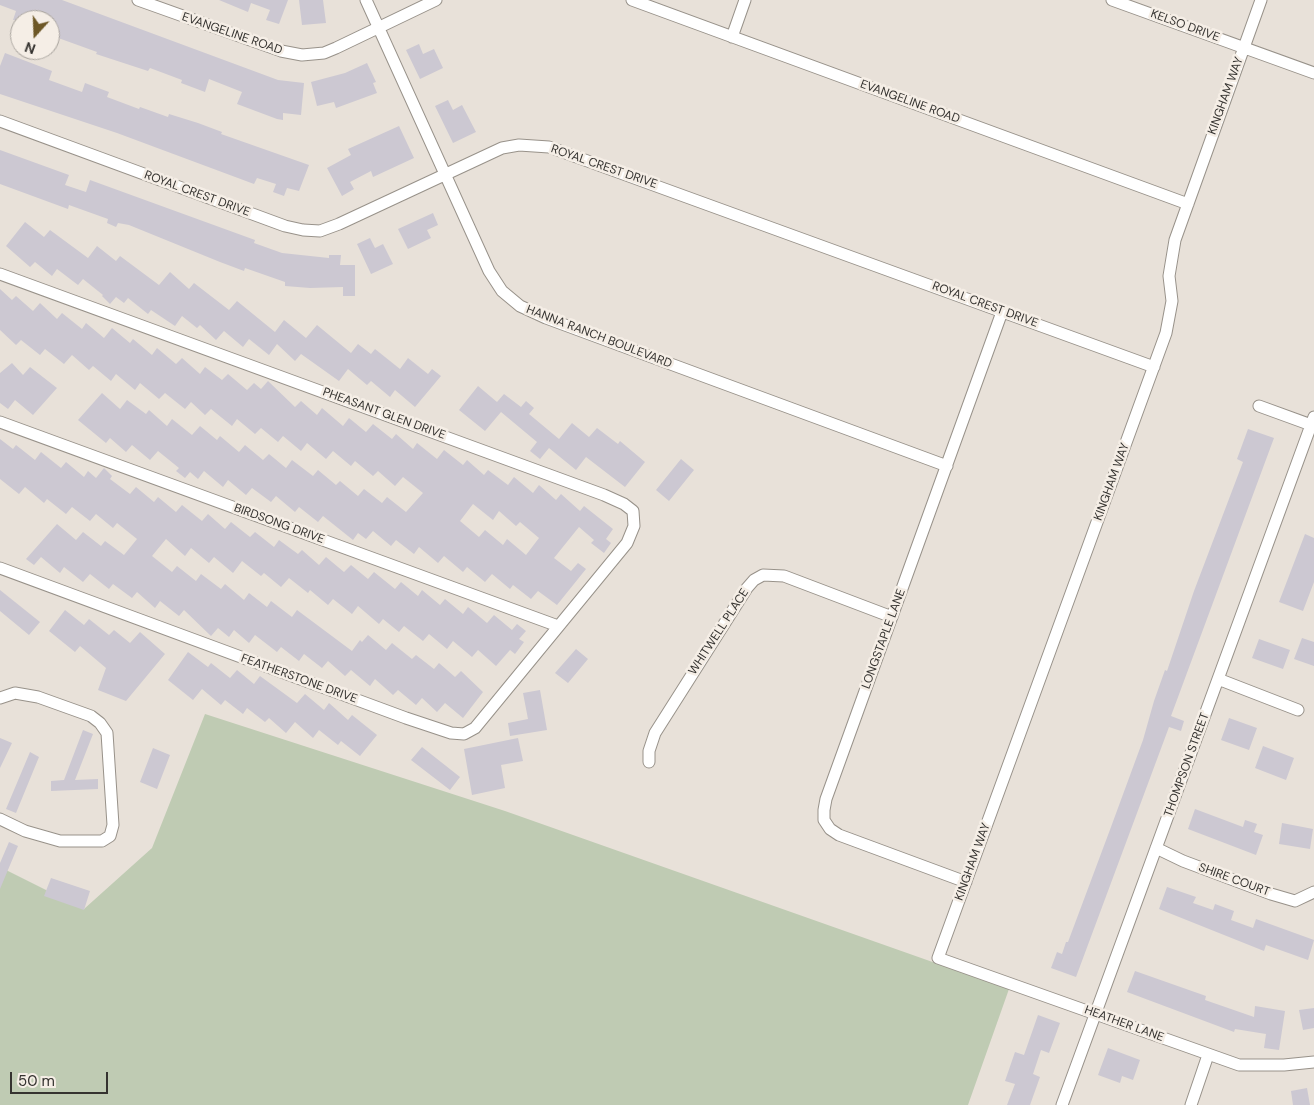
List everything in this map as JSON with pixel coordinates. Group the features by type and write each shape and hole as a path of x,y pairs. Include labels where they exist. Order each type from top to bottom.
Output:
{"street":[{"name":"EVANGELINE ROAD","path":"138,0 291,54 324,53 436,0"},
{"name":"HANNA RANCH BOULEVARD","path":"366,0 377,29 489,271 502,291 520,306 556,322 947,466"},
{"name":"EVANGELINE ROAD","path":"632,0 1188,204"},
{"path":"732,36 745,0"},
{"name":"KELSO DRIVE","path":"1112,0 1314,73"},
{"name":"KINGHAM WAY","path":"938,958 1154,368 1170,317 1172,301 1171,259 1188,204 1261,0"},
{"name":"ROYAL CREST DRIVE","path":"0,122 285,226 304,230 320,230 339,224 502,148 519,145 549,147 1154,368"},
{"name":"PHEASANT GLEN DRIVE","path":"0,274 595,491 624,504 633,512 634,526 627,543 558,626"},
{"name":"LONGSTAPLE LANE","path":"966,882 839,835 830,829 824,820 826,799 1002,312"},
{"path":"1259,406 1313,423"},
{"name":"BIRDSONG DRIVE","path":"0,422 558,626"},
{"name":"THOMPSON STREET","path":"1062,1105 1313,423"},
{"name":"FEATHERSTONE DRIVE","path":"0,568 388,712 451,733 464,734 475,728 558,626"},
{"name":"WHITWELL PLACE","path":"649,762 649,751 655,732 754,580 763,575 784,576 892,617"},
{"path":"1218,679 1298,710"},
{"path":"0,698 15,694 38,697 91,716 100,722 106,733 113,825 110,836 102,841 60,840 25,831 0,819"},
{"name":"SHIRE COURT","path":"1156,848 1183,862 1270,894 1295,901 1314,892"},
{"name":"HEATHER LANE","path":"938,958 1239,1065 1284,1065 1314,1062"},
{"path":"1191,1105 1208,1055"}],"green space":[{"path":"205,714 505,811 1009,989 968,1105 0,1105 0,867 84,909 152,848"}],"building":[{"path":"0,0 62,0 278,80 304,83 301,115 283,113 283,120 277,119 237,104 242,92 209,79 205,92 181,83 182,80 150,68 148,71 96,54 97,52 60,39 60,10 13,10 0,5"},
{"path":"219,0 288,0 279,24 266,20 270,10 251,3 248,12"},
{"path":"299,0 323,0 326,23 302,25"},
{"path":"419,44 423,54 434,49 443,68 420,79 406,50"},
{"path":"5,53 10,55 10,60 23,60 52,71 49,80 82,92 85,83 109,92 107,97 139,109 140,107 168,117 169,114 198,123 222,132 221,134 309,165 299,191 287,188 284,196 273,192 276,184 257,178 254,184 117,133 0,94 0,66"},
{"path":"367,63 376,82 373,83 377,93 336,108 334,102 317,106 311,82 345,73"},
{"path":"448,100 453,110 462,105 476,132 453,143 435,106"},
{"path":"399,126 414,158 373,177 371,171 350,182 354,189 342,196 327,168 351,155 348,149"},
{"path":"0,150 69,175 65,185 86,192 90,180 255,240 254,243 282,253 329,258 329,255 341,255 340,265 355,265 355,296 343,296 343,287 310,288 285,286 285,282 245,268 244,271 129,225 118,223 116,227 107,223 108,219 69,205 68,209 0,184"},
{"path":"433,213 438,225 427,230 431,238 408,249 398,229"},
{"path":"25,222 44,237 50,230 88,258 97,246 116,261 120,256 159,285 170,272 189,289 194,283 229,310 237,301 275,332 284,320 306,338 317,325 351,353 358,344 371,354 375,349 400,369 408,358 428,374 432,369 441,376 415,407 395,390 390,397 371,381 367,385 348,369 339,381 301,354 295,361 277,344 269,355 249,339 243,347 224,331 216,340 200,325 197,328 182,316 175,326 151,310 148,314 128,298 124,303 116,297 110,304 103,295 83,279 78,285 57,269 52,276 35,262 30,267 6,246"},
{"path":"370,238 375,248 383,244 393,264 371,274 357,244"},
{"path":"0,289 12,300 16,296 33,311 40,303 57,319 62,313 82,329 86,323 104,338 112,328 130,343 133,339 152,355 157,348 176,364 182,358 200,374 205,367 222,380 228,374 247,390 254,383 261,389 268,381 295,407 301,401 317,415 322,408 343,426 349,418 366,432 373,424 392,439 396,434 413,449 417,443 437,459 444,450 463,465 467,460 484,475 488,470 508,485 514,477 533,493 539,485 556,500 561,494 580,511 584,506 613,529 606,539 611,543 604,553 591,543 594,540 579,527 554,558 571,571 578,563 586,569 557,605 538,591 531,599 513,585 510,589 492,574 485,582 467,567 463,572 444,556 438,563 419,547 414,554 396,540 391,546 373,531 366,539 358,533 353,540 323,516 318,522 299,507 295,512 276,496 271,502 252,488 246,495 228,480 223,487 204,471 198,479 190,472 185,478 176,471 179,468 158,451 150,460 132,445 126,452 110,438 106,443 78,420 102,393 120,409 127,400 146,414 149,410 167,426 172,419 192,435 200,426 217,440 220,436 239,452 245,445 263,460 269,454 286,468 292,460 313,476 318,470 336,485 340,481 358,496 364,489 382,503 387,497 406,512 423,493 403,477 395,486 378,471 373,476 355,461 351,466 333,451 326,459 307,443 301,451 283,436 278,442 261,428 255,434 237,419 232,426 211,409 205,415 191,402 185,409 165,393 159,399 140,383 135,390 116,374 111,381 93,366 89,370 72,355 64,364 45,349 40,355 21,340 16,345 0,330","holes":["473,504 493,520 499,511 516,526 520,522 539,538 526,555 507,539 503,545 485,530 479,537 460,521"]},
{"path":"12,363 23,375 30,367 57,388 33,415 15,400 8,409 0,403 0,373"},
{"path":"478,386 497,402 504,394 521,407 526,401 534,408 529,414 559,439 572,423 589,437 597,428 618,444 620,441 645,462 625,487 586,457 576,470 549,448 540,459 530,451 537,442 501,412 485,431 459,410"},
{"path":"1248,429 1274,438 1171,716 1184,721 1181,731 1169,727 1076,977 1051,968 1057,952 1062,954 1066,942 1068,942 1143,740 1165,670 1167,671 1194,591 1243,462 1237,459"},
{"path":"0,439 13,449 16,445 35,460 41,452 61,468 66,462 84,477 88,471 96,478 104,468 112,476 110,479 130,494 136,487 154,502 158,497 176,512 182,505 202,521 208,514 225,529 231,522 250,537 255,532 274,547 279,540 298,554 302,550 319,565 326,557 344,572 351,565 368,579 374,572 395,589 401,582 418,596 422,590 440,605 445,599 463,614 468,607 487,623 494,615 512,630 517,624 526,631 519,639 524,642 515,654 510,650 496,666 478,650 472,657 453,641 447,649 429,634 423,641 404,626 399,632 383,619 379,624 358,606 352,614 333,599 328,605 310,590 308,593 289,578 281,587 264,573 261,576 242,561 233,573 214,557 209,563 191,548 185,556 166,539 152,556 172,572 177,566 196,581 201,574 221,589 225,584 244,600 249,593 267,607 271,601 292,617 297,610 352,651 360,640 362,642 368,635 386,650 392,643 412,659 416,655 434,669 439,663 455,677 461,671 483,692 463,718 445,703 437,712 422,698 416,705 398,690 393,695 375,679 370,686 351,670 345,676 328,661 322,668 304,654 299,661 281,647 277,652 255,635 249,643 234,630 229,637 218,628 211,636 184,610 179,616 160,601 155,608 137,592 132,598 113,584 109,589 90,574 83,582 64,567 60,573 41,557 34,565 26,559 57,524 76,540 83,532 101,546 105,541 124,555 137,539 117,523 113,528 96,514 90,521 72,507 66,514 47,499 44,503 25,487 19,494 0,479"},
{"path":"681,459 694,470 669,501 656,490"},
{"path":"1305,534 1314,538 1314,582 1303,611 1279,602"},
{"path":"0,590 40,622 29,635 0,611"},
{"path":"65,610 84,625 89,619 109,635 114,630 130,643 140,632 165,654 126,701 98,690 106,668 80,646 75,652 49,631"},
{"path":"1302,638 1314,642 1314,666 1294,659"},
{"path":"1259,639 1290,650 1283,669 1252,658"},
{"path":"576,649 588,659 568,683 555,673"},
{"path":"188,652 208,667 211,663 230,678 237,670 254,684 260,676 297,703 305,694 324,710 329,703 348,720 352,715 377,735 360,756 341,741 338,745 319,730 313,738 295,722 286,733 269,718 265,722 247,708 243,714 225,700 221,705 202,689 193,700 168,680"},
{"path":"540,690 547,730 510,736 508,723 528,719 523,693"},
{"path":"1229,718 1257,728 1249,750 1221,740"},
{"path":"83,730 93,734 75,780 98,779 98,789 51,791 51,781 64,780"},
{"path":"0,738 12,743 0,768"},
{"path":"518,738 523,761 501,765 505,788 472,795 464,749"},
{"path":"1263,746 1294,758 1286,780 1255,768"},
{"path":"422,747 460,777 450,790 411,760"},
{"path":"153,748 170,755 157,789 140,782"},
{"path":"30,752 39,757 16,813 6,809"},
{"path":"1195,809 1243,827 1245,820 1257,824 1254,832 1263,835 1256,855 1188,829"},
{"path":"1282,823 1313,829 1310,849 1279,844"},
{"path":"9,842 18,846 0,889 0,863"},
{"path":"51,878 90,891 84,910 44,896"},
{"path":"1167,887 1196,897 1193,903 1213,910 1215,904 1234,911 1231,920 1253,928 1256,919 1314,940 1308,960 1266,945 1264,951 1159,909"},
{"path":"1135,971 1206,996 1205,1000 1254,1017 1255,1006 1285,1011 1279,1050 1264,1048 1266,1034 1235,1029 1234,1032 1127,992"},
{"path":"1314,1008 1314,1028 1303,1030 1299,1010"},
{"path":"1038,1015 1060,1023 1049,1053 1041,1050 1033,1074 1040,1077 1030,1105 1007,1105 1015,1084 1005,1081 1015,1052 1024,1055"},
{"path":"1108,1048 1140,1060 1133,1080 1122,1076 1120,1083 1098,1075"},
{"path":"1307,1088 1310,1105 1293,1105 1291,1091"}]}
